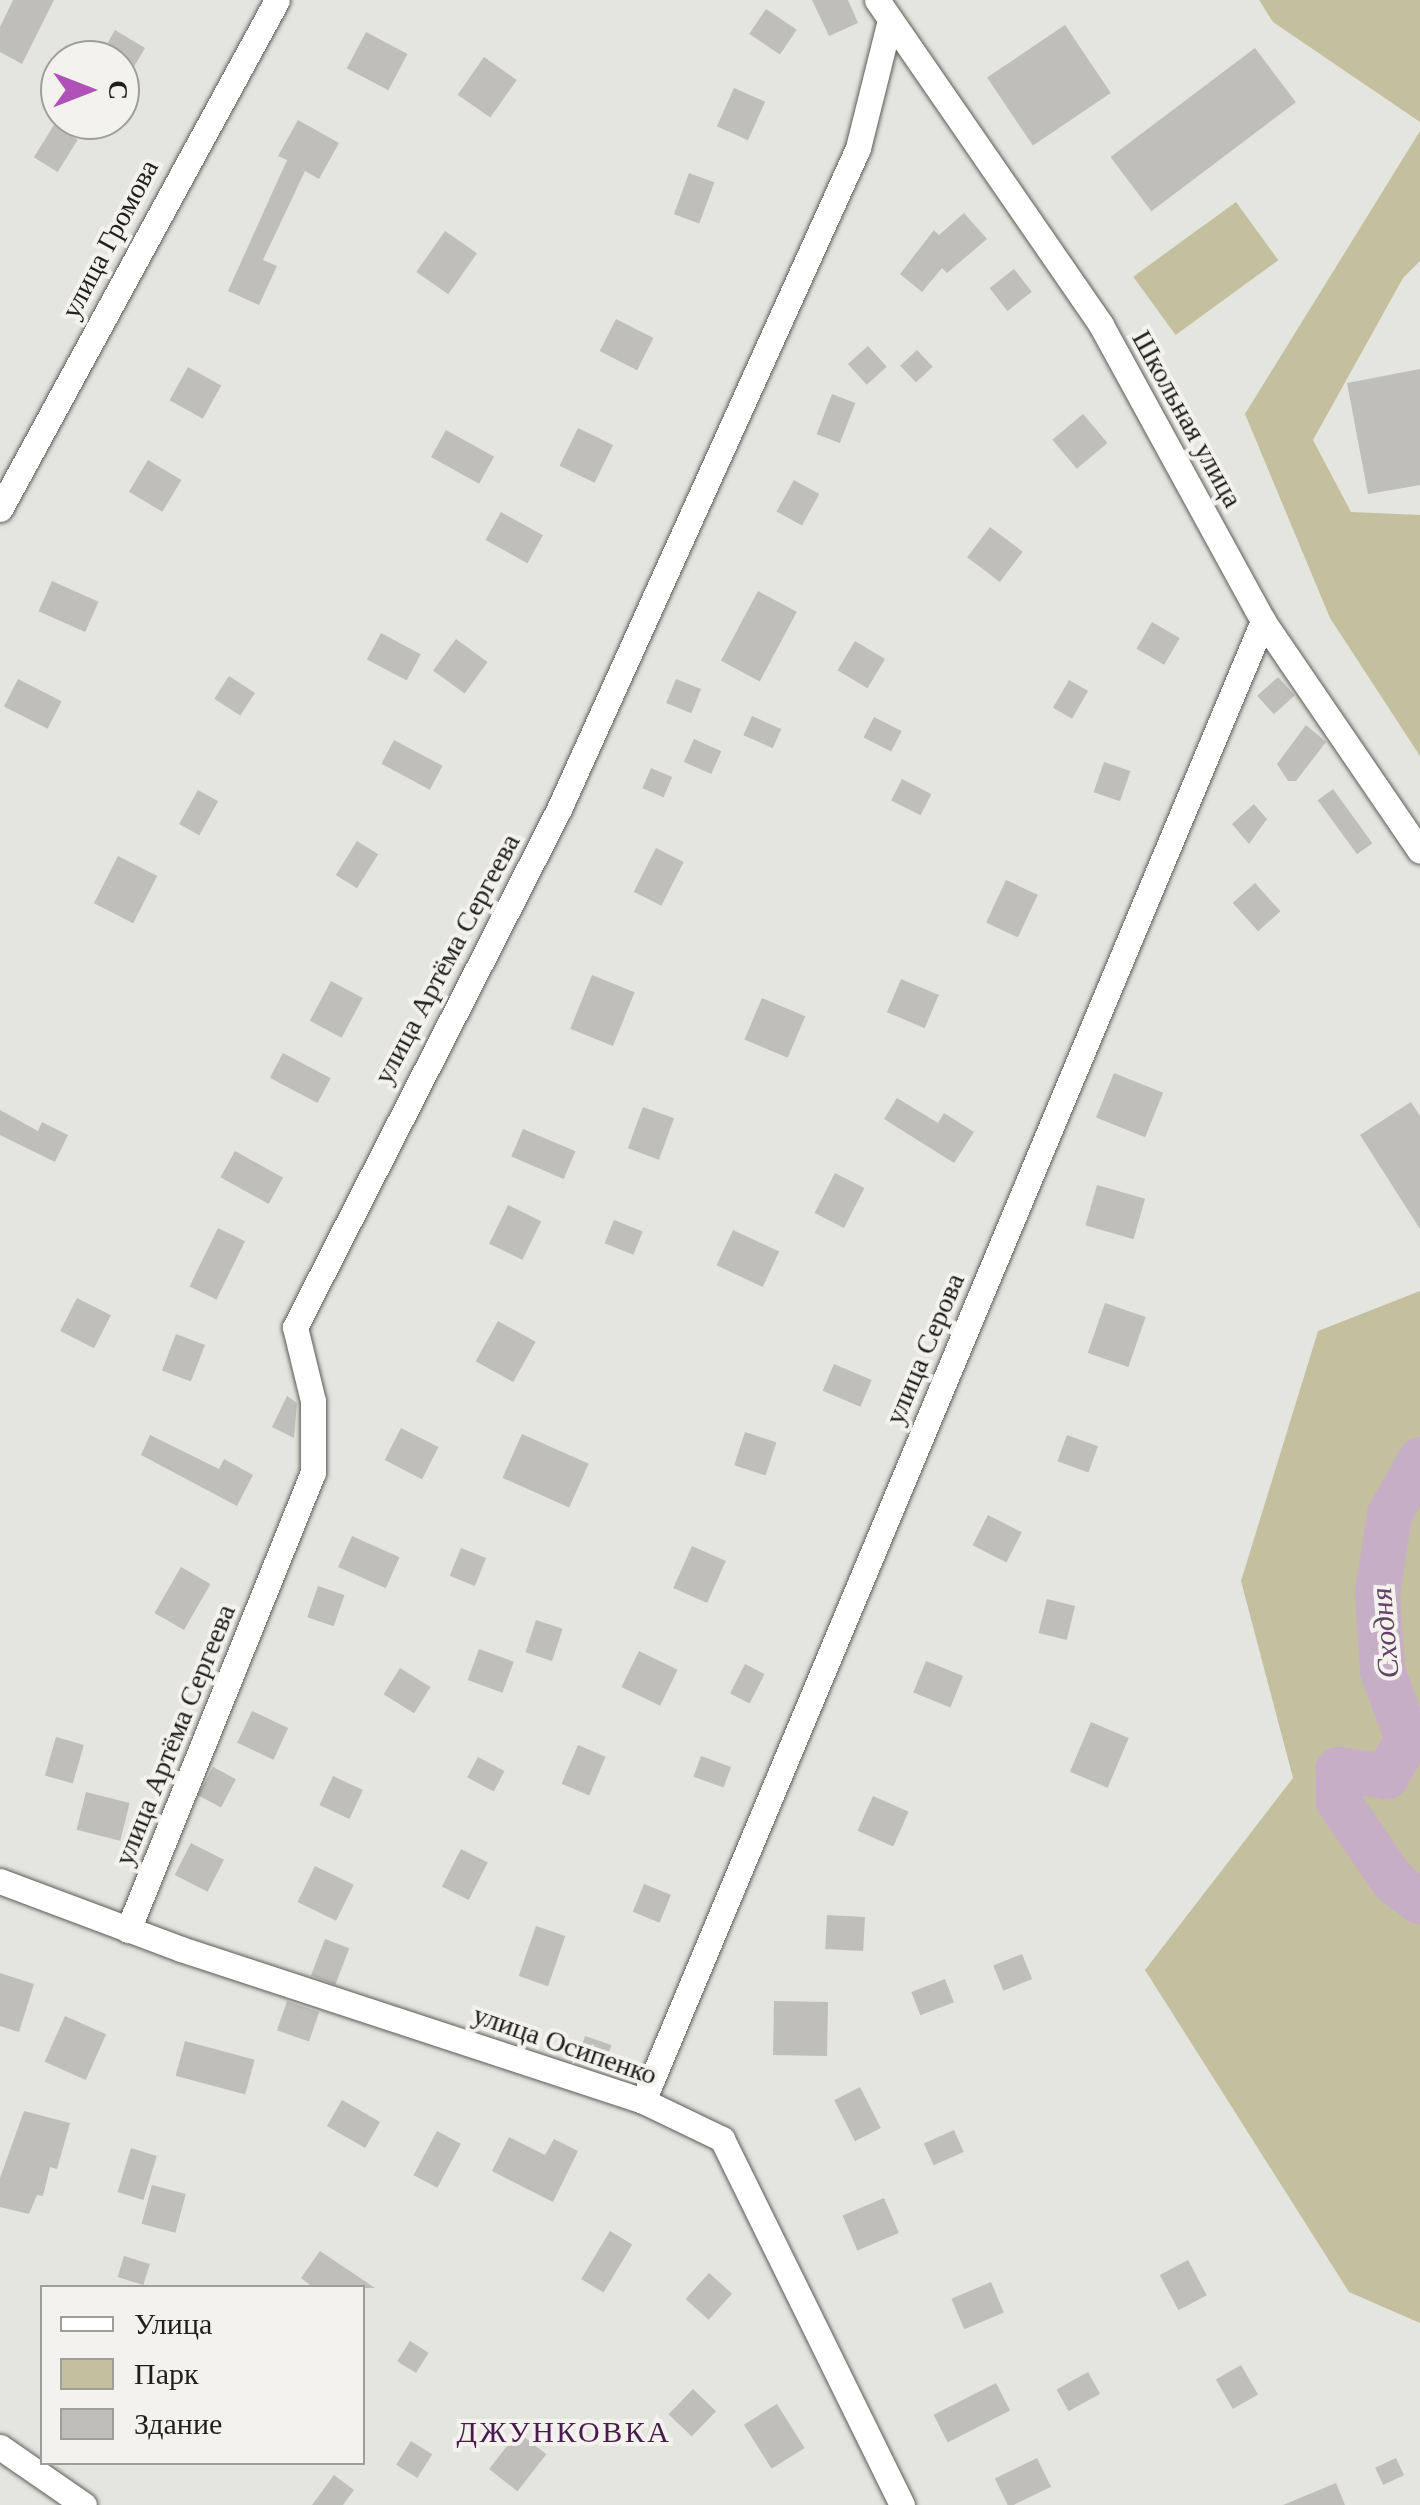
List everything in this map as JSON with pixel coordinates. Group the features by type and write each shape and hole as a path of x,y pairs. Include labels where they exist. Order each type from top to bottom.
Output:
{"street":[{"name":"улица Громова","path":"0,508 277,0"},
{"path":"876,0 889,24"},
{"name":"Школьная улица","path":"889,24 1101,325 1262,621 1420,850"},
{"name":"улица Артёма Сергеева","path":"128,1930 314,1473 314,1401 295,1327 558,809 858,148 889,24"},
{"name":"улица Серова","path":"643,2101 1262,621"},
{"name":"улица Осипенко","path":"0,1881 128,1930 643,2101 722,2139 902,2505"},
{"path":"0,2447 84,2505"}],"green space":[{"path":"1259,0 1420,0 1420,122 1273,22"},
{"path":"1420,131 1420,261 1403,278 1313,440 1351,512 1420,515 1420,756 1330,618 1245,414"},
{"path":"1236,202 1278,260 1176,335 1133,277"},
{"path":"1420,1291 1420,2323 1349,2292 1145,1970 1293,1778 1241,1581 1318,1331"}],"building":[{"path":"13,0 54,0 22,64 0,52 0,27"},
{"path":"812,0 848,0 858,23 829,36"},
{"path":"766,9 797,30 780,55 749,34"},
{"path":"1065,25 1111,93 1033,146 987,78"},
{"path":"115,30 132,40 109,40"},
{"path":"366,32 407,54 388,90 347,68"},
{"path":"1255,48 1296,102 1151,211 1110,157"},
{"path":"484,57 517,80 490,118 458,95"},
{"path":"734,88 765,102 748,140 717,126"},
{"path":"298,120 339,143 319,179 305,171 263,260 277,266 259,305 228,291 287,160 278,156"},
{"path":"45,140 78,140 58,172 34,157"},
{"path":"689,173 714,182 699,224 674,214"},
{"path":"964,213 987,239 947,273 942,268 922,292 900,274 934,230 939,235"},
{"path":"445,231 477,253 448,294 416,272"},
{"path":"1014,269 1032,292 1007,311 990,288"},
{"path":"616,319 653,338 637,370 600,351"},
{"path":"868,346 887,367 867,385 848,364"},
{"path":"917,350 933,367 916,383 900,366"},
{"path":"188,367 221,385 203,419 170,400"},
{"path":"1420,369 1420,485 1368,494 1347,383"},
{"path":"832,394 855,403 840,443 817,434"},
{"path":"1083,414 1107,443 1077,469 1052,440"},
{"path":"578,428 613,445 595,483 560,466"},
{"path":"446,430 494,457 479,484 431,457"},
{"path":"148,460 181,480 162,512 129,492"},
{"path":"794,480 819,494 802,526 777,511"},
{"path":"501,512 543,535 527,563 485,540"},
{"path":"990,527 1023,552 1000,582 967,557"},
{"path":"52,581 99,602 85,632 39,611"},
{"path":"758,591 797,612 760,681 721,661"},
{"path":"1152,622 1180,638 1164,665 1136,649"},
{"path":"381,633 421,654 407,681 367,659"},
{"path":"456,639 488,662 465,693 433,671"},
{"path":"855,641 885,659 867,688 837,670"},
{"path":"229,676 255,693 240,716 214,699"},
{"path":"1278,677 1295,696 1274,714 1257,696"},
{"path":"18,679 62,701 48,729 4,707"},
{"path":"676,679 701,689 691,713 666,703"},
{"path":"1069,680 1088,691 1072,719 1053,708"},
{"path":"752,716 781,729 773,748 743,735"},
{"path":"874,717 902,731 891,752 864,737"},
{"path":"1306,725 1326,742 1296,781 1288,781 1277,764"},
{"path":"694,739 721,751 711,774 684,762"},
{"path":"394,740 443,766 430,790 381,764"},
{"path":"1104,762 1130,771 1120,801 1094,792"},
{"path":"651,768 672,777 664,797 642,788"},
{"path":"902,779 931,794 921,815 891,800"},
{"path":"1333,789 1372,843 1357,854 1318,800"},
{"path":"198,790 218,801 199,835 179,824"},
{"path":"1254,804 1267,819 1249,844 1232,824"},
{"path":"357,841 378,854 357,888 336,875"},
{"path":"656,848 684,862 661,906 634,892"},
{"path":"118,856 157,876 133,923 94,903"},
{"path":"1006,880 1038,895 1018,937 986,923"},
{"path":"1255,883 1280,911 1258,931 1233,903"},
{"path":"592,975 635,992 613,1046 570,1029"},
{"path":"901,979 939,995 925,1028 887,1012"},
{"path":"331,981 363,998 342,1038 310,1021"},
{"path":"762,998 805,1016 788,1058 744,1039"},
{"path":"283,1053 331,1078 318,1103 270,1078"},
{"path":"1114,1073 1163,1093 1145,1137 1096,1118"},
{"path":"897,1098 938,1123 944,1113 974,1132 954,1163 884,1119"},
{"path":"1411,1102 1420,1116 1420,1229 1360,1135"},
{"path":"643,1107 674,1118 659,1160 628,1148"},
{"path":"0,1110 38,1131 42,1122 68,1135 55,1162 0,1135"},
{"path":"523,1129 575,1151 564,1179 511,1157"},
{"path":"235,1151 283,1178 269,1204 220,1177"},
{"path":"835,1173 864,1188 844,1228 815,1213"},
{"path":"1097,1185 1145,1199 1133,1239 1085,1225"},
{"path":"508,1205 541,1221 522,1260 489,1244"},
{"path":"614,1220 643,1232 633,1255 605,1243"},
{"path":"218,1228 245,1241 216,1300 190,1286"},
{"path":"733,1230 779,1252 763,1287 717,1265"},
{"path":"77,1298 111,1315 94,1348 60,1331"},
{"path":"1105,1303 1146,1317 1128,1367 1088,1353"},
{"path":"498,1321 536,1342 513,1382 476,1361"},
{"path":"176,1334 205,1345 191,1382 162,1370"},
{"path":"834,1364 872,1380 860,1407 823,1391"},
{"path":"287,1396 297,1403 294,1438 272,1427"},
{"path":"401,1428 438,1447 422,1479 385,1460"},
{"path":"745,1432 776,1442 766,1475 734,1465"},
{"path":"522,1434 589,1464 569,1508 502,1478"},
{"path":"150,1435 219,1469 224,1459 253,1475 237,1506 141,1455"},
{"path":"1067,1435 1098,1446 1088,1473 1057,1461"},
{"path":"988,1515 1022,1532 1006,1563 973,1545"},
{"path":"352,1536 400,1557 386,1588 338,1567"},
{"path":"692,1546 726,1561 707,1603 673,1588"},
{"path":"461,1548 486,1558 475,1586 450,1576"},
{"path":"181,1567 210,1584 184,1630 154,1613"},
{"path":"318,1586 344,1595 334,1626 307,1617"},
{"path":"1047,1599 1075,1606 1067,1640 1039,1633"},
{"path":"536,1620 563,1629 552,1661 525,1652"},
{"path":"479,1649 514,1662 502,1693 468,1680"},
{"path":"639,1651 678,1670 660,1706 621,1687"},
{"path":"926,1661 963,1676 950,1708 913,1693"},
{"path":"745,1664 765,1674 750,1703 730,1693"},
{"path":"400,1668 431,1687 414,1713 384,1694"},
{"path":"252,1711 288,1728 273,1760 237,1743"},
{"path":"1091,1722 1129,1738 1108,1788 1070,1772"},
{"path":"56,1737 84,1745 73,1783 45,1775"},
{"path":"578,1745 606,1757 589,1795 562,1784"},
{"path":"701,1756 731,1767 724,1788 693,1777"},
{"path":"478,1757 504,1771 494,1791 467,1777"},
{"path":"213,1767 236,1779 221,1807 198,1795"},
{"path":"333,1776 363,1790 349,1819 319,1805"},
{"path":"86,1792 130,1803 120,1841 77,1830"},
{"path":"873,1796 909,1812 893,1847 858,1831"},
{"path":"191,1843 224,1860 208,1892 175,1875"},
{"path":"461,1849 488,1863 469,1900 442,1886"},
{"path":"315,1866 354,1885 336,1921 297,1902"},
{"path":"644,1884 671,1895 660,1923 633,1912"},
{"path":"827,1915 865,1917 863,1951 825,1949"},
{"path":"536,1926 565,1936 548,1986 519,1976"},
{"path":"325,1939 349,1948 335,1985 311,1975"},
{"path":"1022,1954 1032,1979 1003,1991 993,1966"},
{"path":"0,1973 34,1984 19,2032 0,2026"},
{"path":"945,1979 954,2002 920,2015 911,1992"},
{"path":"287,2001 319,2012 309,2041 277,2030"},
{"path":"774,2001 828,2002 827,2056 773,2055"},
{"path":"65,2016 106,2034 86,2080 45,2062"},
{"path":"585,2036 611,2045 603,2071 576,2062"},
{"path":"185,2041 255,2060 245,2094 176,2076"},
{"path":"860,2087 881,2128 855,2141 834,2100"},
{"path":"342,2100 380,2122 365,2148 327,2126"},
{"path":"24,2111 70,2123 57,2169 50,2167 43,2196 37,2195 29,2214 0,2207 0,2178"},
{"path":"954,2130 964,2152 934,2165 924,2143"},
{"path":"437,2131 461,2144 437,2188 414,2175"},
{"path":"509,2137 545,2155 554,2139 578,2151 553,2202 492,2171"},
{"path":"131,2148 157,2156 143,2200 118,2192"},
{"path":"152,2185 186,2194 175,2233 142,2224"},
{"path":"884,2198 899,2233 857,2251 843,2216"},
{"path":"610,2231 632,2244 603,2292 581,2279"},
{"path":"320,2251 375,2288 310,2285 301,2278"},
{"path":"124,2256 150,2264 143,2285 118,2277"},
{"path":"1188,2260 1207,2295 1179,2310 1160,2275"},
{"path":"709,2273 732,2294 709,2320 686,2299"},
{"path":"991,2282 1004,2312 964,2329 951,2299"},
{"path":"410,2341 429,2353 416,2373 397,2361"},
{"path":"1241,2365 1258,2394 1233,2409 1216,2380"},
{"path":"1088,2372 1100,2394 1069,2411 1057,2389"},
{"path":"996,2383 1010,2411 948,2442 934,2415"},
{"path":"693,2389 716,2411 692,2436 669,2414"},
{"path":"777,2404 805,2448 771,2469 744,2425"},
{"path":"518,2432 546,2454 517,2491 489,2469"},
{"path":"411,2441 432,2454 417,2478 396,2465"},
{"path":"1037,2458 1051,2487 1008,2505 995,2479"},
{"path":"1396,2458 1404,2475 1383,2485 1375,2468"},
{"path":"334,2475 354,2490 343,2505 312,2505"},
{"path":"1336,2483 1345,2505 1283,2505"}],"waterway":[{"name":"Сходня","path":"1420,1459 1389,1514 1377,1592 1382,1670 1407,1739 1386,1776 1338,1769 1338,1801 1393,1881 1420,1901"}],"district":[{"name":"ДЖУНКОВКА","path":"564,2432"}]}
